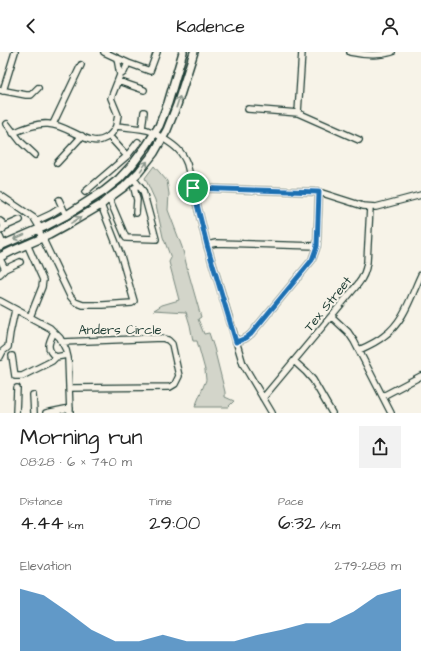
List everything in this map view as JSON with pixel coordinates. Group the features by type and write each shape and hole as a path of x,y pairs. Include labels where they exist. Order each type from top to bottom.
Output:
{"main road":[{"path":"2,245 39,229 66,215 104,191 132,166 147,146 159,126 184,52"},
{"path":"0,258 69,224 101,205 140,172 167,130 177,105 194,52"},
{"path":"126,172 133,178"}],"street":[{"path":"15,52 2,91 26,96 31,95 38,88"},
{"path":"104,52 150,71 157,52"},
{"path":"298,113 302,52"},
{"path":"350,52 371,55 392,52"},
{"path":"117,58 119,78"},
{"path":"13,133 34,125 47,123 58,125 92,140 101,140 110,136 116,126 118,115 111,98 119,78 124,72 128,63"},
{"path":"53,124 81,65"},
{"path":"119,78 144,90"},
{"path":"248,109 298,113 359,140"},
{"path":"142,129 144,112"},
{"path":"7,124 21,142 35,155"},
{"path":"116,126 142,129 154,133 177,148 184,156 207,245 243,364 272,413"},
{"path":"57,163 82,136"},
{"path":"110,136 127,156"},
{"path":"85,192 127,156 138,142"},
{"path":"109,198 126,238 156,239 143,191 133,178"},
{"path":"136,213 137,200 134,188 140,186"},
{"path":"193,188 319,192 370,207 376,207 421,195"},
{"path":"236,342 251,334 312,260 317,246 319,192"},
{"path":"0,195 34,218 70,296 75,302 83,305 130,304 134,301 121,256 101,205"},
{"path":"59,200 66,215"},
{"path":"36,221 62,207"},
{"name":"Tex Street","path":"263,398 332,317 365,273 370,207"},
{"path":"2,229 20,220"},
{"path":"0,221 3,223 2,229"},
{"path":"0,237 2,245"},
{"path":"207,245 216,243 317,246"},
{"path":"27,244 43,280 42,287 30,317"},
{"path":"0,258 5,268"},
{"path":"0,274 5,268 20,262"},
{"path":"359,350 385,336 396,325 403,314 421,275"},
{"path":"0,301 46,326 54,332 62,342 67,355 70,411 46,413"},
{"path":"0,357 8,347 15,310"},
{"path":"332,317 354,340 391,413"},
{"path":"54,332 48,348 51,354 56,357"},
{"name":"Anders Circle","path":"62,342 166,339 172,344 179,376 175,384 167,387 143,386 69,388"},
{"path":"12,356 15,376 22,376 52,361 56,357 67,355"},
{"path":"294,361 313,380 332,413"},
{"path":"383,396 421,376"},
{"path":"16,413 17,388"},
{"path":"33,395 34,413"}],"shaded area":[{"path":"154,166 167,181 169,194 168,210 182,247 201,317 198,319 204,334 209,333 225,392 225,397 234,401 228,407 195,407 206,380 205,370 197,341 193,341 186,312 154,310 162,305 179,300 169,262 171,258 163,237 155,200 145,178"}],"route":[{"path":"193,188 319,192 317,246 312,260 251,334 236,342 207,245 193,188"}]}
